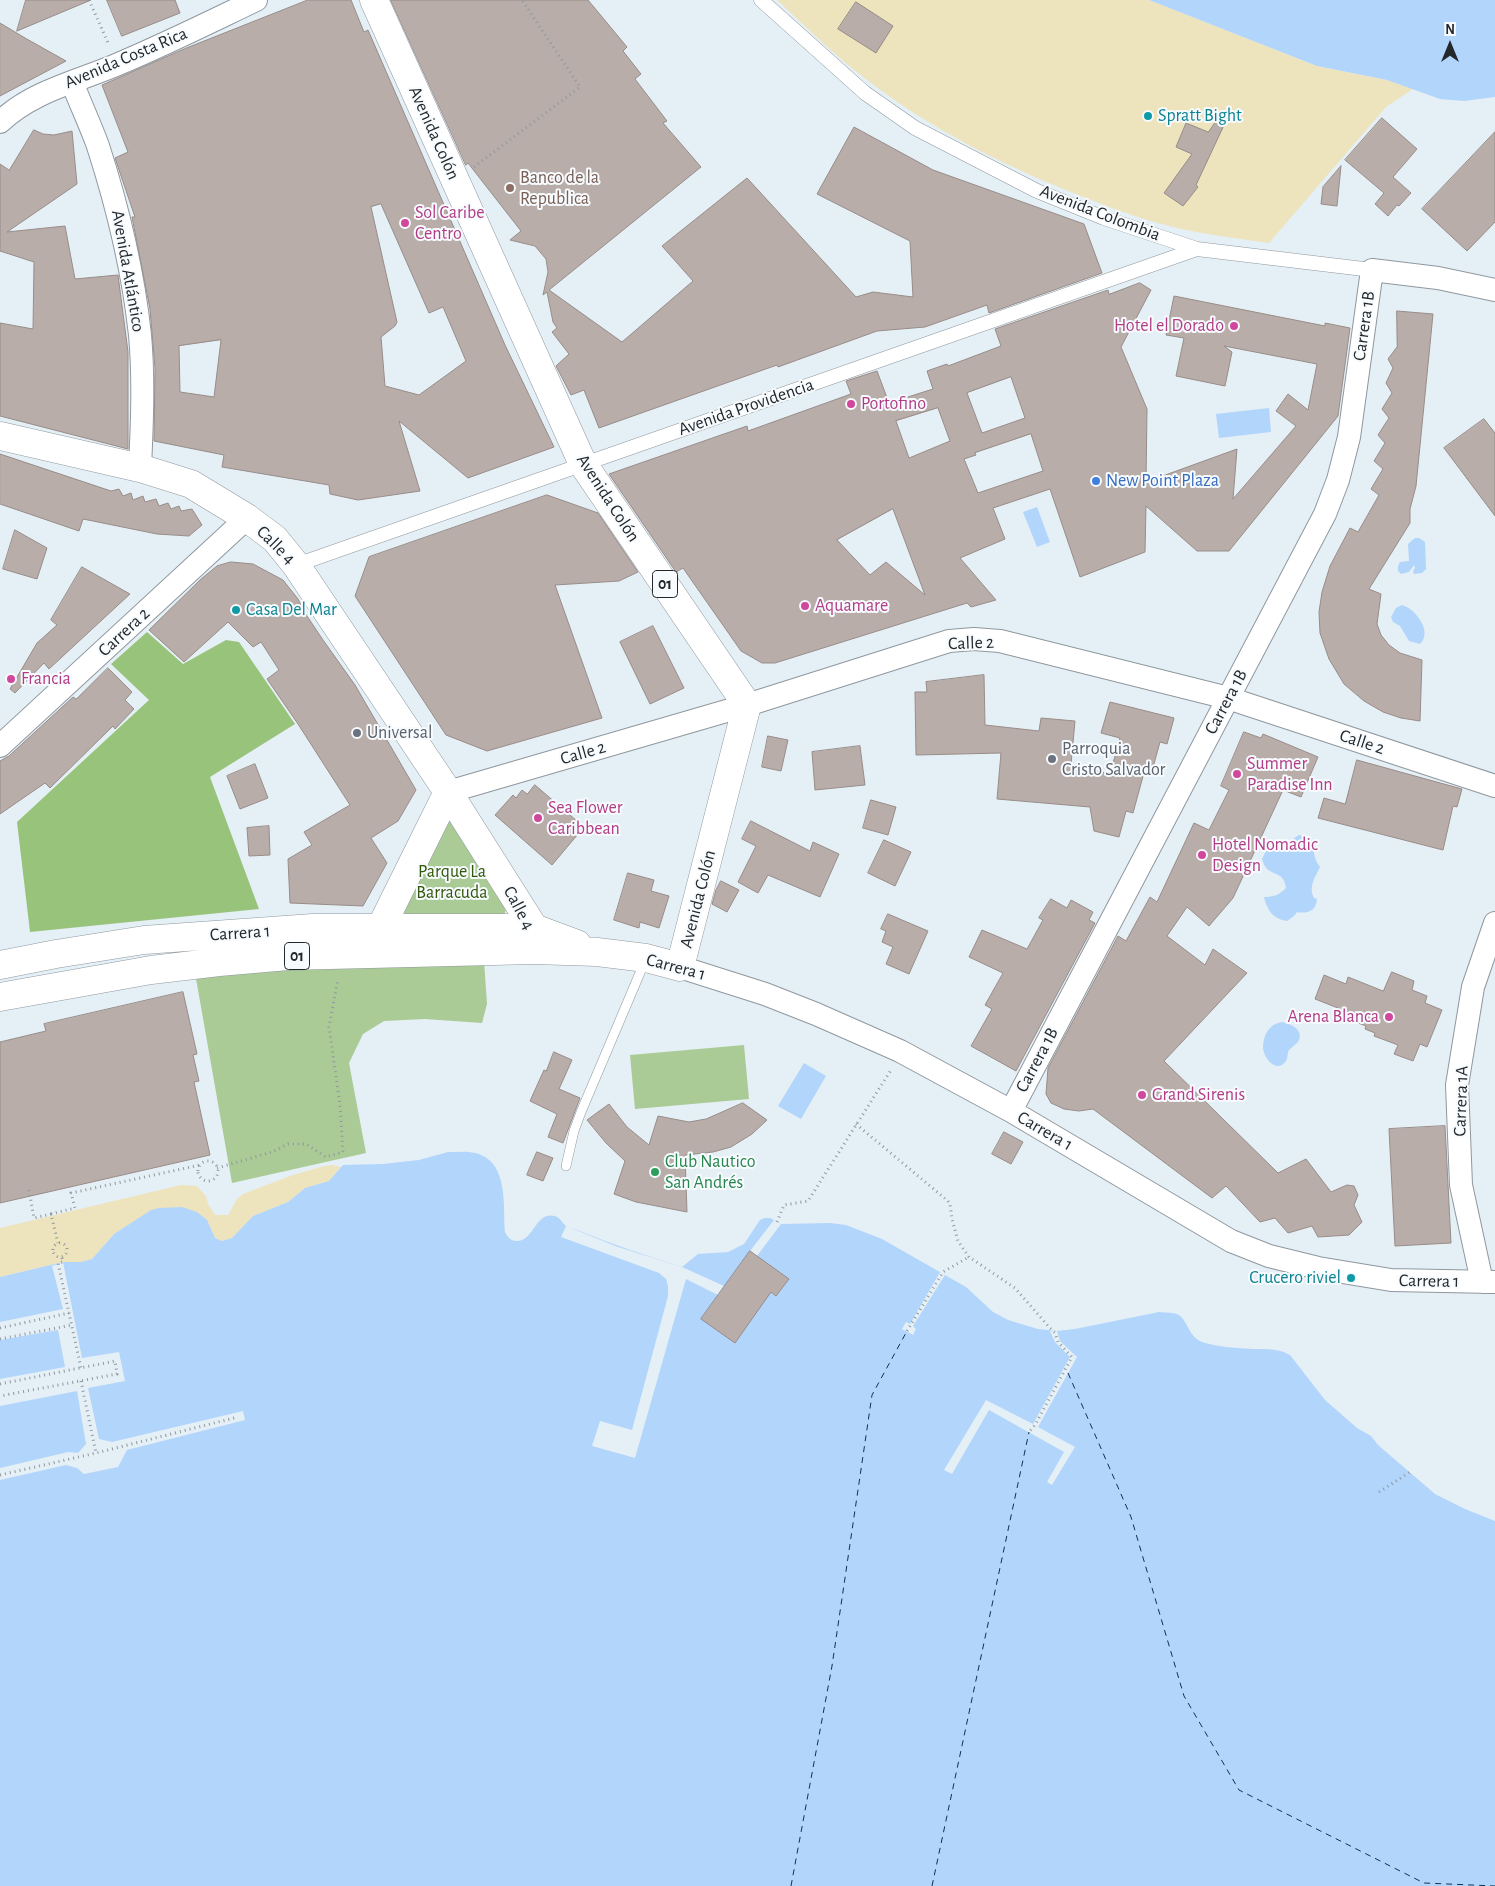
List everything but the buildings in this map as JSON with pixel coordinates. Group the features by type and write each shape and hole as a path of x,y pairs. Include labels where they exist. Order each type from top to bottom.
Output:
{"main road":[{"name":"Avenida Colón","path":"374,0 583,464 747,705 680,967"},
{"name":"Calle 4","path":"0,436 140,468 191,484 247,518 275,539 296,565 448,792 534,939"},
{"path":"380,941 448,792"},
{"name":"Carrera 1","path":"0,965 144,940 313,928 380,941 534,939 597,952 646,958 680,967"},
{"name":"Carrera 1","path":"0,997 123,975 199,964 288,956 344,954 380,941"}],"street":[{"name":"Avenida Costa Rica","path":"0,122 14,109 39,94 118,64 256,0"},
{"name":"Avenida Colombia","path":"760,0 865,93 915,128 1037,191 1104,218 1197,249 1438,278 1495,290"},
{"name":"Avenida Atlántico","path":"72,82 103,162 117,206 131,271 140,336 142,393 140,468"},
{"name":"Avenida Providencia","path":"296,565 1197,249"},
{"name":"Carrera 1B","path":"1011,1111 1325,514 1338,480 1349,436 1372,270"},
{"name":"Carrera 2","path":"0,746 247,518"},
{"name":"Calle 2","path":"448,792 747,705 949,641 974,639 1000,641 1228,698 1495,786"},
{"name":"Carrera 1A","path":"1488,1282 1461,1185 1458,1085 1472,987 1495,923"},
{"name":"Carrera 1","path":"680,967 765,994 900,1051 1011,1111 1231,1240 1269,1256 1318,1268 1391,1280 1488,1282"}],"lane":[{"path":"566,1166 574,1131 581,1112 646,958"}],"path":[{"path":"89,0 118,64"},
{"path":"456,182 580,87 522,0"},
{"path":"217,1168 272,1152 288,1144 306,1144 326,1157 343,1152 340,1105 329,1026 344,954"},
{"path":"777,1222 784,1205 808,1201 894,1064 900,1051"},
{"path":"856,1124 948,1201 958,1240 969,1257 1015,1288 1049,1326 1058,1342 1072,1357 1067,1372 1029,1432"},
{"path":"29,1190 34,1218 75,1208 71,1193 200,1165 203,1162 210,1162 217,1168"},
{"path":"200,1165 198,1174 201,1179 207,1181 216,1177 217,1168"},
{"path":"51,1214 58,1243"},
{"path":"58,1243 65,1244 68,1248 67,1253 62,1258 63,1262 58,1263 81,1368"},
{"path":"58,1243 54,1246 53,1253 57,1257 62,1258"},
{"path":"907,1332 943,1272 969,1257"},
{"path":"0,1328 69,1313"},
{"path":"0,1339 72,1325"},
{"path":"0,1384 114,1362 117,1374 0,1396"},
{"path":"81,1381 96,1453"},
{"path":"0,1475 238,1417"},
{"path":"1379,1492 1410,1472"}],"green space":[{"path":"147,632 183,664 226,640 239,642 295,724 210,777 259,909 30,932 17,822 149,700 111,664"},
{"name":"Parque La Barracuda","path":"446,820 453,822 507,907 504,915 408,919 402,909"},
{"path":"484,961 487,1004 482,1023 425,1019 384,1021 363,1034 349,1063 366,1153 232,1183 195,973"},
{"path":"744,1045 749,1099 635,1109 630,1055"}],"sand":[{"name":"Spratt Bight","path":"777,0 1149,0 1317,66 1387,80 1413,89 1386,107 1269,243 1191,231 1147,220 1048,183 994,158 942,130 891,98 844,61"},
{"path":"332,1165 341,1167 329,1181 305,1188 288,1202 253,1216 232,1238 222,1241 215,1238 211,1229 141,1217 114,1234 92,1259 81,1262 63,1262 0,1277 0,1228 181,1185 197,1186 206,1196 208,1204 215,1215 228,1215 237,1199 243,1194 293,1175"}],"water":[{"path":"1149,0 1495,0 1495,97 1464,101 1440,99 1387,80 1317,66"},
{"path":"1269,408 1271,432 1219,438 1216,414"},
{"path":"1037,507 1050,542 1037,547 1023,512"},
{"path":"1415,538 1425,542 1426,569 1422,573 1414,574 1414,565 1409,572 1401,574 1398,571 1398,566 1400,562 1409,561 1408,544"},
{"path":"1402,605 1413,611 1424,627 1424,639 1420,644 1409,641 1400,626 1393,622 1391,617 1396,608"},
{"path":"1299,835 1310,838 1315,859 1320,867 1312,886 1312,894 1317,899 1311,911 1297,912 1287,921 1274,916 1267,906 1264,897 1276,895 1286,888 1282,878 1271,872 1262,859 1266,851 1275,847 1285,848"},
{"path":"1282,1022 1296,1028 1300,1038 1289,1050 1286,1061 1282,1065 1275,1066 1268,1060 1264,1052 1263,1043 1270,1028"},
{"path":"804,1063 826,1076 801,1119 778,1106"},
{"path":"448,1152 475,1153 486,1158 494,1165 499,1174 504,1197 505,1232 514,1241 527,1237 543,1218 555,1216 569,1227 682,1267 698,1254 728,1252 744,1244 760,1220 765,1218 770,1218 781,1224 830,1223 846,1225 882,1239 966,1287 993,1312 1008,1320 1038,1329 1057,1331 1075,1329 1159,1312 1172,1313 1179,1315 1183,1319 1192,1334 1199,1341 1228,1347 1276,1350 1290,1355 1325,1400 1357,1428 1371,1436 1378,1445 1435,1494 1495,1521 1495,1886 0,1886 0,1277 63,1262 81,1262 92,1259 114,1234 151,1210 159,1208 182,1207 197,1212 207,1220 215,1238 222,1241 232,1238 253,1216 288,1202 305,1188 329,1181 343,1165 383,1164 419,1160"}],"pier":[{"path":"774,1220 781,1224 757,1256 750,1251"},
{"path":"566,1226 618,1247 682,1267 724,1286 718,1295 686,1279 635,1458 592,1446 600,1421 632,1430 668,1296 666,1279 659,1273 561,1237"},
{"path":"63,1262 82,1358 119,1352 125,1381 88,1388 99,1439 112,1442 243,1411 245,1420 127,1450 118,1467 84,1474 77,1468 66,1465 0,1480 0,1468 68,1452 78,1453 86,1444 77,1391 0,1406 0,1379 65,1367 58,1330 0,1340 0,1322 63,1309 52,1266"},
{"path":"940,1272 945,1275 913,1326 916,1329 913,1335 902,1329 906,1322 910,1324"},
{"path":"1050,1331 1057,1331 1060,1341 1077,1357 1038,1427 1075,1447 1052,1485 1047,1482 1064,1452 989,1410 952,1474 944,1470 986,1400 1033,1424 1070,1357 1055,1342"}],"ferry route":[{"path":"791,1886 832,1666 872,1395 907,1331"},
{"path":"1068,1373 1131,1517 1184,1696 1239,1790 1424,1883 1495,1886"},
{"path":"932,1886 1029,1432"}],"place":[{"name":"Spratt Bight","path":"1148,116"},
{"name":"Banco de la Republica","path":"510,188"},
{"name":"Sol Caribe Centro","path":"405,223"},
{"name":"Hotel el Dorado","path":"1234,326"},
{"name":"Portofino","path":"851,404"},
{"name":"New Point Plaza","path":"1096,481"},
{"name":"Aquamare","path":"805,606"},
{"name":"Casa Del Mar","path":"236,610"},
{"name":"Francia","path":"11,679"},
{"name":"Universal","path":"357,733"},
{"name":"Parroquia Cristo Salvador","path":"1052,759"},
{"name":"Summer Paradise Inn","path":"1237,774"},
{"name":"Sea Flower Caribbean","path":"538,818"},
{"name":"Hotel Nomadic Design","path":"1202,855"},
{"name":"Arena Blanca","path":"1389,1017"},
{"name":"Grand Sirenis","path":"1142,1095"},
{"name":"Club Nautico San Andrés","path":"655,1172"},
{"name":"Crucero riviel","path":"1351,1278"}]}
